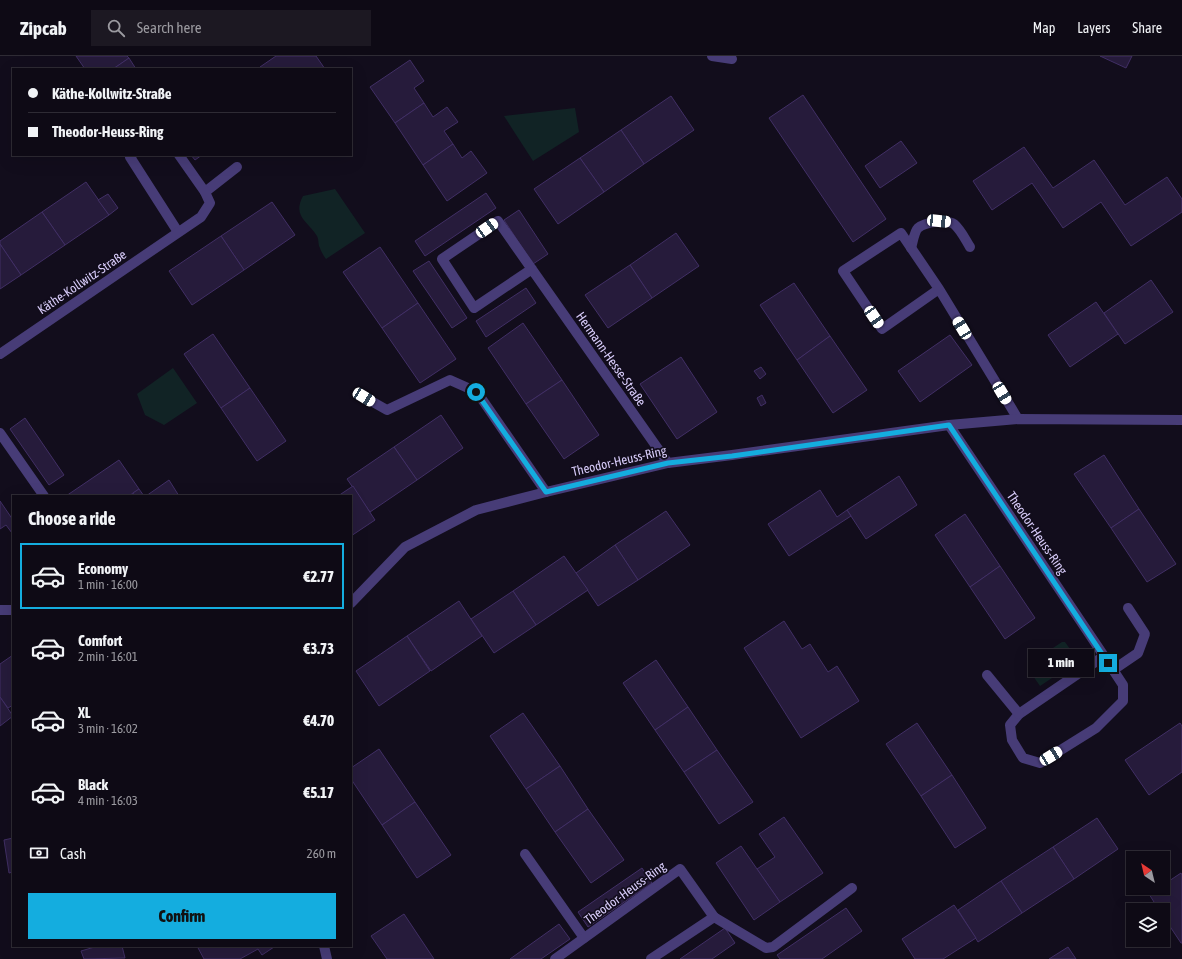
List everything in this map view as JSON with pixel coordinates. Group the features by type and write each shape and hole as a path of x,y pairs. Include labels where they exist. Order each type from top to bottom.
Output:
{"street":[{"path":"712,56 732,59"},
{"path":"131,156 130,157 178,232"},
{"path":"180,156 205,192 237,167"},
{"name":"Käthe-Kollwitz-Straße","path":"0,354 201,217 210,203 205,192"},
{"name":"Hermann-Hesse-Straße","path":"532,269 474,308 442,259 498,220 668,463"},
{"path":"911,248 915,232 919,227 939,221 952,223 958,228 970,247"},
{"path":"939,289 882,329 843,271 901,232 939,289 1018,419"},
{"path":"364,397 387,410 450,380 476,392 546,492"},
{"name":"Theodor-Heuss-Ring","path":"352,602 405,547 476,510 668,463 732,456 949,425 1018,419 1182,420"},
{"name":"Theodor-Heuss-Ring","path":"949,425 1104,656 1123,685 1123,701 1096,728 1040,763 1023,758 1012,740 1010,725 1019,714 1104,656"},
{"path":"0,433 43,495"},
{"path":"1113,670 1138,653 1145,634 1128,608"},
{"path":"0,610 12,610"},
{"path":"987,676 1019,714"},
{"path":"525,854 584,938"},
{"name":"Theodor-Heuss-Ring","path":"555,959 680,869 714,917"},
{"path":"651,959 714,917 766,948 773,946 852,888"},
{"path":"324,947 327,959"}],"shaded area":[{"path":"575,108 579,132 533,161 504,116"},
{"path":"335,189 365,233 326,259 319,247 317,236 302,218 299,209 303,196"},
{"path":"173,368 197,403 164,425 145,415 137,394"},
{"path":"1062,642 1065,642 1075,656 1076,662 1040,686 1031,673 1032,662"}],"building":[{"path":"76,56 127,56 129,58 114,68 84,68"},
{"path":"276,56 316,56 324,68 260,68"},
{"path":"1100,56 1132,56 1126,68"},
{"path":"129,58 135,68 114,68"},
{"path":"410,60 424,81 414,88 424,103 395,123 370,87"},
{"path":"803,95 886,219 853,242 769,118"},
{"path":"671,96 694,130 644,164 621,130"},
{"path":"424,103 433,117 447,107 458,122 444,131 453,144 423,165 395,123"},
{"path":"621,130 644,164 604,192 580,158"},
{"path":"901,141 917,163 880,188 865,166"},
{"path":"453,144 462,158 471,151 487,173 447,201 423,165"},
{"path":"1024,147 1053,188 1094,160 1125,205 1167,177 1182,199 1182,212 1131,246 1101,202 1063,228 1032,183 992,210 973,181"},
{"path":"192,156 201,156 195,160"},
{"path":"580,158 604,192 558,224 534,189"},
{"path":"86,182 109,215 65,245 42,212"},
{"path":"486,193 496,208 425,256 415,241"},
{"path":"108,194 118,208 109,215 98,200"},
{"path":"272,202 295,235 244,270 221,236"},
{"path":"519,210 548,254 533,264 504,220"},
{"path":"42,212 65,245 21,275 0,244 0,241"},
{"path":"676,233 699,266 652,298 630,265"},
{"path":"221,236 244,270 192,305 169,271"},
{"path":"0,244 21,275 0,289"},
{"path":"380,247 418,303 382,328 343,272"},
{"path":"429,261 467,318 452,328 413,271"},
{"path":"630,265 652,298 608,328 585,295"},
{"path":"1151,280 1173,312 1125,344 1104,313"},
{"path":"794,283 830,336 797,360 760,305"},
{"path":"526,288 536,303 486,337 476,321"},
{"path":"1096,302 1118,334 1070,367 1048,335"},
{"path":"418,303 456,359 420,383 382,328"},
{"path":"523,323 562,380 526,404 488,348"},
{"path":"213,334 250,388 221,408 184,354"},
{"path":"950,335 972,365 920,402 898,371"},
{"path":"830,336 867,390 833,413 797,360"},
{"path":"681,357 717,412 677,439 640,384"},
{"path":"761,367 766,374 760,379 754,371"},
{"path":"562,380 599,435 564,459 526,404"},
{"path":"250,388 286,441 257,461 221,408"},
{"path":"762,395 766,403 761,406 757,398"},
{"path":"441,415 463,448 417,480 394,447"},
{"path":"25,418 64,475 49,485 10,429"},
{"path":"394,447 417,480 370,512 347,479"},
{"path":"1104,455 1139,509 1111,528 1074,474"},
{"path":"119,460 139,489 130,495 67,495"},
{"path":"899,476 917,505 866,539 847,510"},
{"path":"169,480 178,495 147,495"},
{"path":"353,486 375,520 352,535 352,495 340,495"},
{"path":"139,489 143,495 134,495 133,493"},
{"path":"820,490 837,517 847,510 851,516 789,556 768,524"},
{"path":"0,501 12,519 12,533 6,525 0,529"},
{"path":"1139,509 1176,564 1147,582 1111,528"},
{"path":"666,511 690,545 638,580 615,545"},
{"path":"965,514 1000,566 970,587 935,535"},
{"path":"615,545 638,580 598,606 576,573"},
{"path":"564,556 588,590 536,625 513,591"},
{"path":"1000,566 1035,618 1005,639 970,587"},
{"path":"513,591 536,625 494,653 471,619"},
{"path":"459,601 482,636 431,671 407,636"},
{"path":"784,621 802,649 810,644 828,672 837,666 859,701 801,738 744,648"},
{"path":"407,636 430,671 379,706 356,671"},
{"path":"12,656 12,706 8,708 0,697 0,664"},
{"path":"656,660 688,707 655,730 623,683"},
{"path":"0,697 12,717 0,726"},
{"path":"688,707 717,750 684,772 655,730"},
{"path":"523,713 560,766 526,789 490,736"},
{"path":"917,723 952,775 921,796 886,744"},
{"path":"1180,723 1182,726 1182,772 1149,795 1125,760"},
{"path":"379,749 415,802 382,825 352,780 352,767"},
{"path":"717,750 753,802 719,824 684,772"},
{"path":"560,766 588,809 555,832 526,789"},
{"path":"952,775 986,828 955,848 921,796"},
{"path":"415,802 451,855 417,878 382,825"},
{"path":"588,809 624,860 591,883 555,832"},
{"path":"784,817 823,873 780,902 757,869 775,857 759,834"},
{"path":"1097,818 1118,849 1074,879 1053,847"},
{"path":"12,838 12,872 9,873 4,840"},
{"path":"741,846 780,902 754,920 716,863"},
{"path":"1053,847 1074,879 1022,913 1001,881"},
{"path":"642,868 652,883 588,927 578,912"},
{"path":"1181,873 1182,943 1170,926 1170,903 1155,903 1150,895 1170,895 1170,880"},
{"path":"1001,881 1022,913 978,942 958,910"},
{"path":"954,905 976,938 943,959 915,959 902,939"},
{"path":"846,908 862,931 822,959 780,959 777,955"},
{"path":"404,914 434,959 387,959 371,936"},
{"path":"559,924 570,939 541,959 510,959"},
{"path":"725,928 735,943 712,959 680,959"},
{"path":"95,947 122,947 125,958 84,959 81,951"},
{"path":"198,947 274,947 262,955 258,949 240,959 204,959"},
{"path":"1068,947 1076,959 1049,959"}],"route":[{"path":"476,392 546,492 668,463 732,456 949,425 1108,663"}]}
